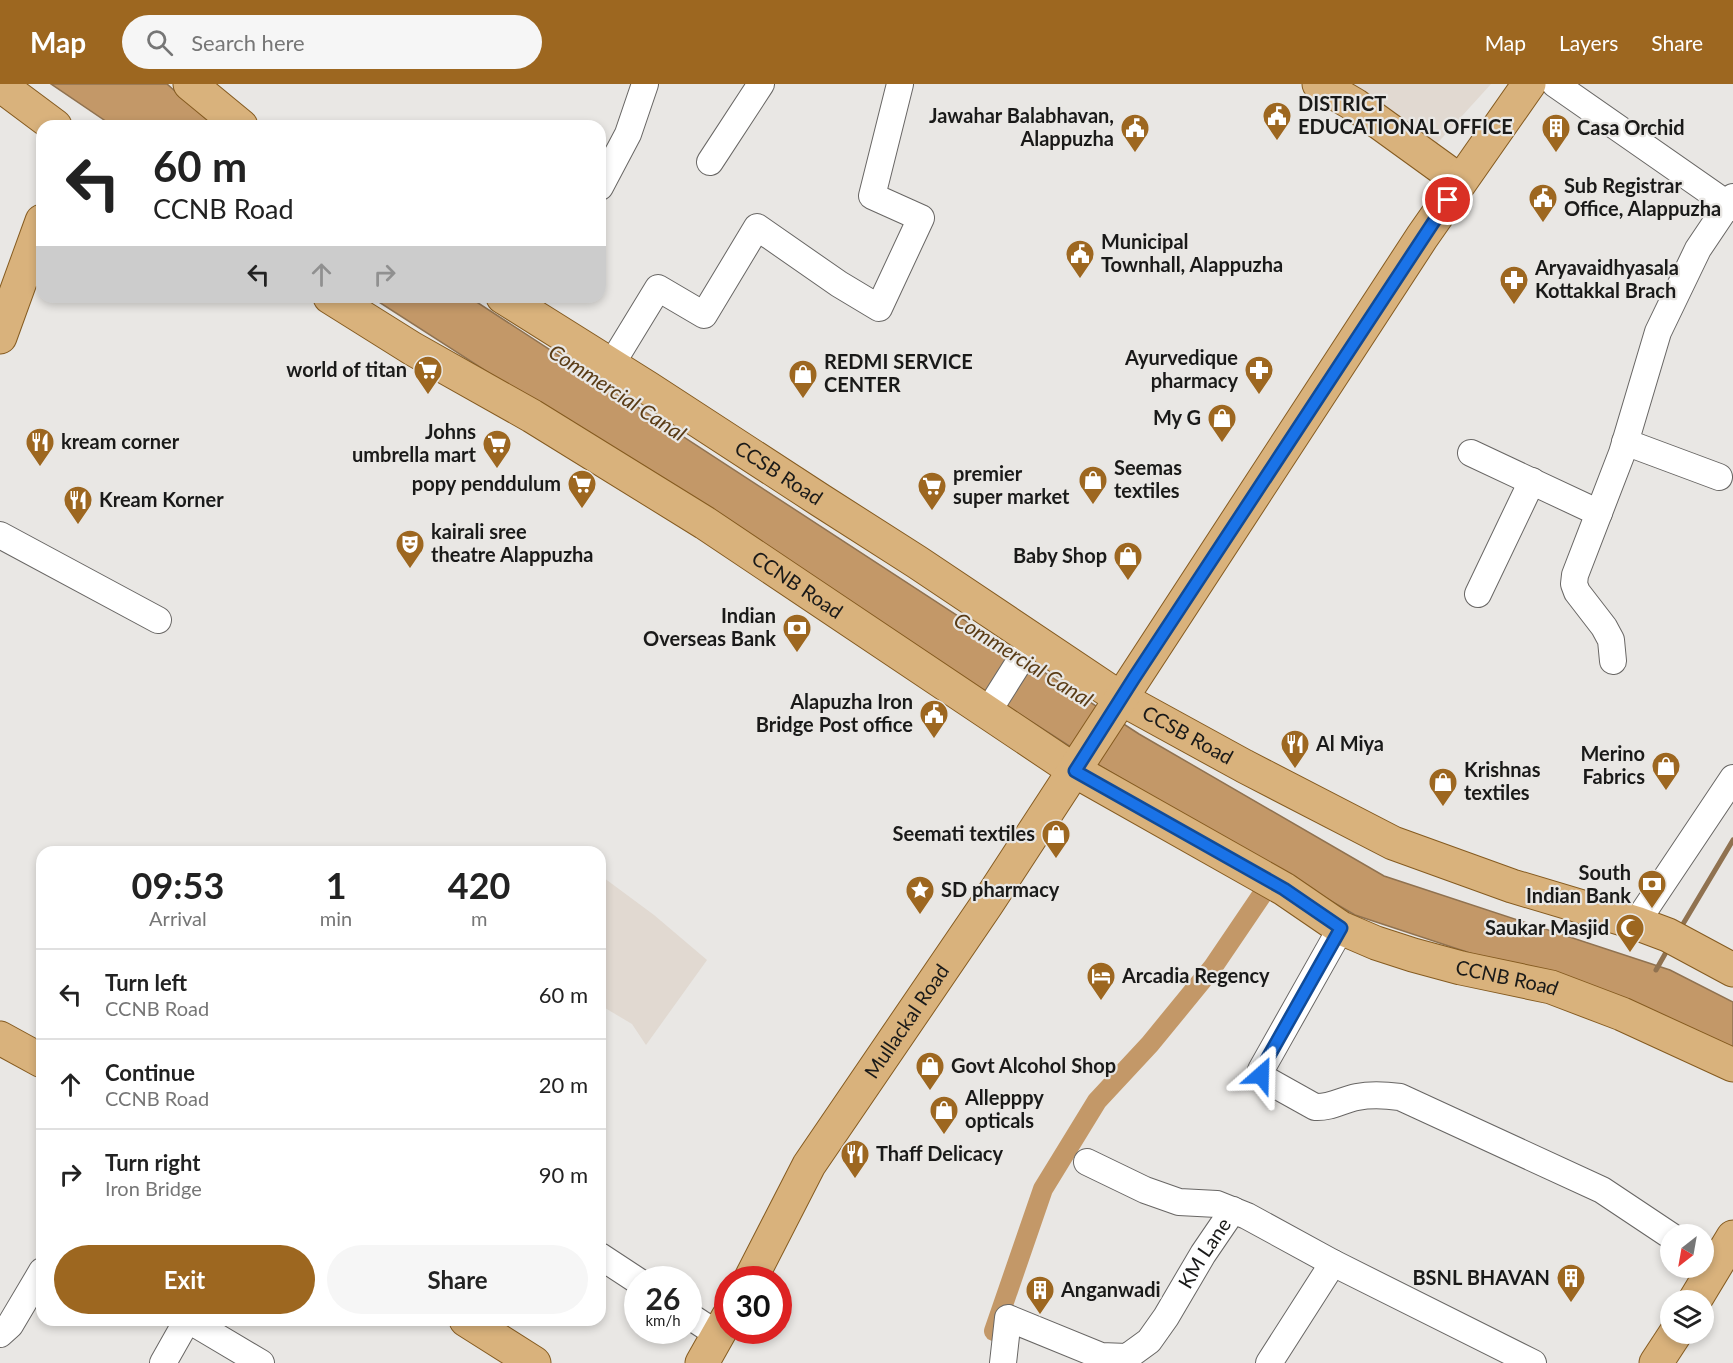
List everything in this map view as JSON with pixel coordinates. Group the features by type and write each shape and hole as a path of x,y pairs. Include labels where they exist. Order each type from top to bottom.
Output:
{"main road":[{"path":"190,84 234,120"},
{"path":"1319,84 1355,105 1460,181"},
{"path":"1118,701 1460,181 1529,84"},
{"path":"0,85 48,120"},
{"path":"0,337 36,238"},
{"name":"CCNB Road","path":"340,303 413,349 532,416 705,523 990,707 1077,768 1273,883 1341,928 1413,955 1461,968 1551,987 1622,1014 1733,1065"},
{"name":"CCSB Road","path":"537,306 611,365 917,562 1029,647 1118,701 1393,843 1512,886 1636,923 1675,939 1733,970"},
{"name":"Mullackal Road","path":"757,1266 809,1166 987,904 1077,768 1118,701"},
{"path":"0,1038 36,1058"},
{"path":"1702,1290 1718,1267 1733,1237"},
{"path":"475,1326 534,1363"},
{"path":"702,1363 714,1340"},
{"path":"1656,1363 1668,1344"}],"street":[{"path":"606,176 628,134 645,84"},
{"path":"710,162 761,84"},
{"path":"611,365 658,288 704,315 758,227 839,284 879,308 921,218 872,196 900,84"},
{"path":"1555,84 1731,203 1698,249 1659,332 1625,442 1575,575 1574,584 1577,592 1604,627 1611,640 1612,661"},
{"path":"1625,442 1719,477"},
{"path":"1471,453 1599,513"},
{"path":"1478,594 1532,481"},
{"path":"0,535 159,620"},
{"path":"990,707 1029,647"},
{"path":"1636,923 1733,778"},
{"path":"1341,928 1261,1070 1263,1078 1315,1107 1324,1108 1355,1097 1378,1095 1400,1098 1602,1190 1660,1229"},
{"path":"1087,1162 1145,1190 1179,1202 1217,1204 1247,1216 1333,1263 1533,1363"},
{"name":"KM Lane","path":"1003,1363 1008,1317 1101,1356 1127,1357 1149,1341 1233,1210"},
{"path":"606,1260 624,1272"},
{"path":"1269,1363 1333,1263"},
{"path":"0,1334 10,1325 36,1282"},
{"path":"163,1363 184,1326"},
{"path":"199,1326 261,1363"}],"shaded area":[{"path":"1329,84 1491,84 1432,149"},
{"path":"606,879 654,915 707,960 646,1045 632,1024 606,1009"}],"water":[{"path":"51,84 167,84 207,120 104,120"},
{"name":"Commercial Canal","path":"380,303 478,303 1139,734 1384,876 1670,970 1733,1002 1733,1055 1621,1003 1355,915 1102,767"}],"waterway":[{"path":"1680,929 1733,840"},
{"path":"994,1331 1043,1189 1097,1101 1150,1044 1213,967 1276,874"},
{"path":"1656,970 1669,947"}],"place":[{"name":"DISTRICT EDUCATIONAL OFFICE","path":"1277,142"},
{"name":"Jawahar Balabhavan, Alappuzha","path":"1135,154"},
{"name":"Casa Orchid","path":"1556,154"},
{"name":"Sub Registrar Office, Alappuzha","path":"1543,224"},
{"name":"Municipal Townhall, Alappuzha","path":"1080,280"},
{"name":"Aryavaidhyasala Kottakkal Brach","path":"1514,306"},
{"name":"world of titan","path":"428,396"},
{"name":"Ayurvedique pharmacy","path":"1259,396"},
{"name":"REDMI SERVICE CENTER","path":"803,400"},
{"name":"My G","path":"1222,444"},
{"name":"kream corner","path":"40,468"},
{"name":"Johns umbrella mart","path":"497,470"},
{"name":"Seemas textiles","path":"1093,506"},
{"name":"popy penddulum","path":"582,510"},
{"name":"premier super market","path":"932,512"},
{"name":"Kream Korner","path":"78,526"},
{"name":"kairali sree theatre Alappuzha","path":"410,570"},
{"name":"Baby Shop","path":"1128,582"},
{"name":"Indian Overseas Bank","path":"797,654"},
{"name":"Alapuzha Iron Bridge Post office","path":"934,740"},
{"name":"Al Miya","path":"1295,770"},
{"name":"Merino Fabrics","path":"1666,792"},
{"name":"Krishnas textiles","path":"1443,808"},
{"name":"Seemati textiles","path":"1056,860"},
{"name":"South Indian Bank","path":"1652,910"},
{"name":"SD pharmacy","path":"920,916"},
{"name":"Saukar Masjid","path":"1630,954"},
{"name":"Arcadia Regency","path":"1101,1002"},
{"name":"Govt Alcohol Shop","path":"930,1092"},
{"name":"Allepppy opticals","path":"944,1136"},
{"name":"Thaff Delicacy","path":"855,1180"},
{"name":"BSNL BHAVAN","path":"1571,1304"},
{"name":"Anganwadi","path":"1040,1316"}],"route":[{"path":"1261,1075 1261,1070 1341,928 1284,889 1075,771 1448,200"}]}
